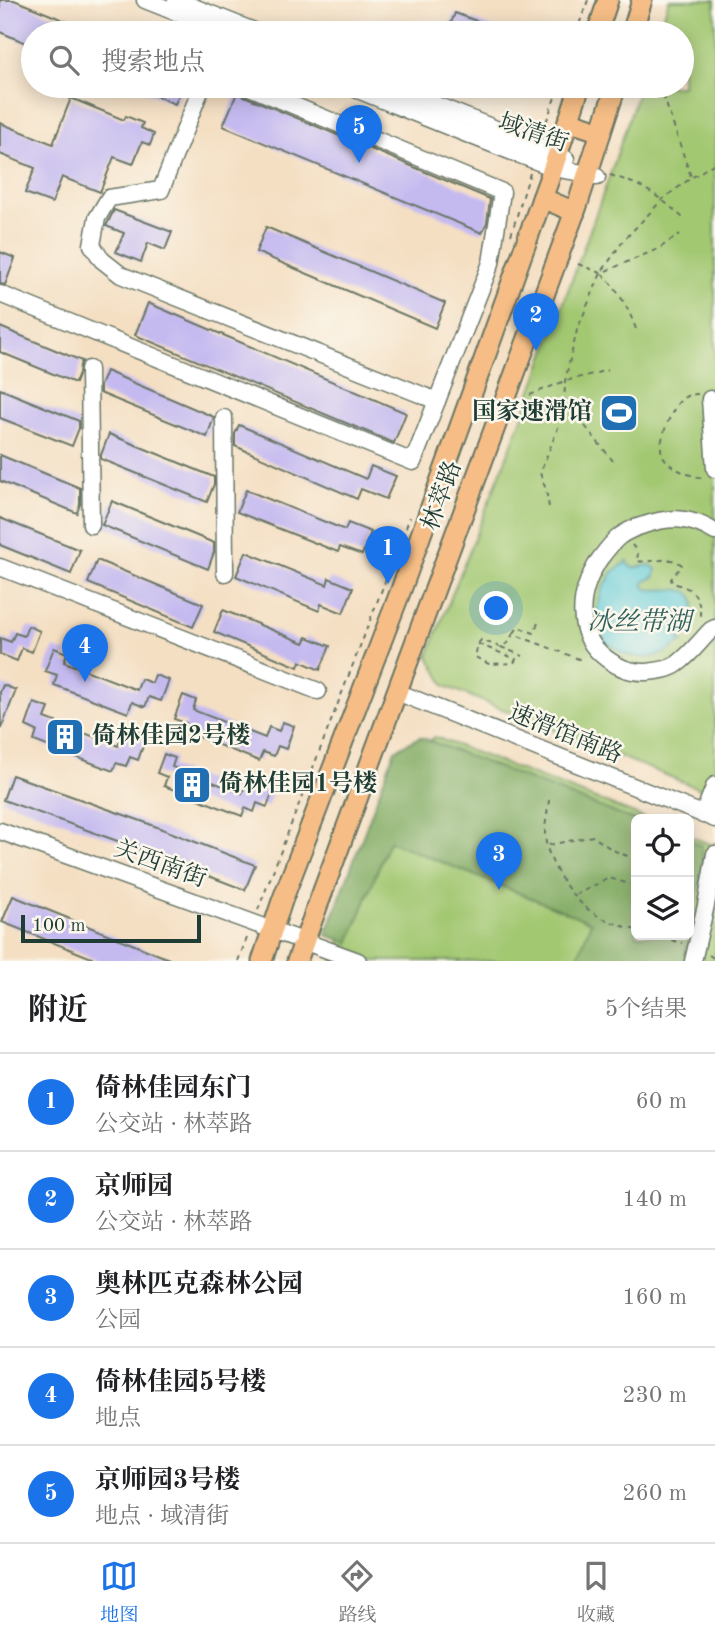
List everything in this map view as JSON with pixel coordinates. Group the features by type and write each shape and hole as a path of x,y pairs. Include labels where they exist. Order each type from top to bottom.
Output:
{"main road":[{"path":"601,21 608,0"},
{"path":"636,21 642,0"},
{"name":"林萃路","path":"262,961 282,901 401,590 576,98"},
{"name":"林萃路","path":"297,961 575,212 598,175 601,132 612,98"},
{"path":"568,121 601,132"},
{"path":"542,198 575,212"}],"street":[{"path":"145,0 195,21"},
{"path":"176,0 229,21"},
{"path":"197,98 161,190 109,198 97,218 92,245 102,260 121,275 437,401"},
{"path":"0,294 413,462 491,263 502,192 276,98"},
{"name":"域清街","path":"382,98 536,153"},
{"name":"域清街","path":"415,98 536,153 598,175"},
{"path":"89,369 91,525"},
{"path":"706,397 710,473"},
{"path":"224,418 225,573"},
{"path":"707,627 710,630 676,666 636,673 616,666 598,653 587,636 582,617 584,595 592,571 604,552 620,536 657,520 680,519 700,522 715,532"},
{"path":"0,567 318,691"},
{"name":"速滑馆南路","path":"397,692 709,817"},
{"path":"709,817 715,785"},
{"name":"关西南街","path":"1,834 358,961"},
{"path":"693,961 715,854"}],"path":[{"path":"580,21 587,0"},
{"path":"508,244 555,98"},
{"path":"664,98 691,178"},
{"path":"549,507 540,473 564,413 565,381 578,330 601,273 623,241 663,199 715,163"},
{"path":"598,175 636,183 663,199 683,218"},
{"path":"601,273 657,249 680,234"},
{"path":"578,264 601,273 616,288 636,329"},
{"path":"530,395 565,381 608,370"},
{"path":"706,397 690,395 680,400 668,422 661,447 672,466 695,477 710,473"},
{"path":"585,426 613,461"},
{"path":"238,961 410,515"},
{"path":"614,542 633,545 638,552 637,561 665,559 677,561 682,565 671,579 672,583 691,590 699,601 700,618 707,627"},
{"path":"500,647 508,643 518,627 534,632 539,620"},
{"path":"513,634 579,659 598,653"},
{"path":"478,645 516,659 514,663 489,664 475,657 478,645 481,640 523,656"},
{"path":"549,800 545,835 551,858 564,882 581,903 596,915 631,928"},
{"path":"548,845 593,836 606,846 631,857"},
{"path":"575,896 609,878 631,885"}],"green space":[{"name":"国家速滑馆","path":"669,0 715,0 715,795 445,686 428,655 517,431 636,98 694,98 694,21 662,21"},
{"path":"420,737 631,819 631,940 687,940 685,961 576,961 591,922 389,841 349,943 326,935 395,750"},
{"path":"435,737 634,814 631,814 631,940 694,940 694,838 715,846 715,961 333,961 415,751"},
{"path":"694,843 702,846 703,869 694,908"}],"water":[{"name":"冰丝带湖","path":"628,561 633,568 650,565 655,568 654,577 645,581 646,589 685,591 694,599 694,608 681,612 678,617 684,627 679,639 683,641 665,653 649,658 626,655 604,641 598,625 597,609 602,590 613,572"}],"building":[{"path":"0,0 14,0 66,21 21,21 21,41 0,32"},
{"path":"455,13 476,21 452,21"},
{"path":"71,98 124,120 126,116 143,123 141,128 154,134 150,145 142,142 133,164 114,157 100,192 62,177 52,203 25,193 35,168 0,154 0,123 53,144"},
{"path":"161,98 178,98 175,104"},
{"path":"235,98 249,98 490,199 487,223 482,233 223,126"},
{"path":"114,210 172,232 165,250 148,243 141,262 116,252 124,233 106,226"},
{"path":"266,227 445,303 435,328 256,252"},
{"path":"0,252 15,258 5,285 0,284"},
{"path":"148,303 406,413 394,443 135,335"},
{"path":"0,327 82,361 75,383 0,352"},
{"path":"106,371 214,417 207,437 100,393"},
{"path":"0,389 79,421 72,446 0,418"},
{"path":"239,425 366,479 371,466 396,476 386,499 361,489 357,499 235,446 235,434"},
{"path":"109,434 214,477 207,502 101,459"},
{"path":"0,455 80,488 77,513 0,481"},
{"path":"246,490 345,530 348,523 371,532 362,555 340,547 338,552 237,512"},
{"path":"112,501 214,543 208,569 102,525"},
{"path":"0,518 80,550 71,574 0,545"},
{"path":"246,552 327,585 329,578 353,588 343,613 321,604 319,611 236,576"},
{"path":"97,560 203,604 193,627 88,583"},
{"path":"223,610 304,643 307,637 330,646 320,670 300,661 298,667 214,632"},
{"path":"28,626 40,631 32,652 22,648 17,661 0,654 0,638 11,642 15,633 24,636"},
{"path":"54,648 67,653 64,662 137,690 141,679 152,683 155,675 169,680 161,701 149,697 145,707 132,702 128,713 54,685 57,675 45,671"},
{"path":"3,685 16,690 1,729 0,692"},
{"path":"183,695 196,700 193,710 265,738 269,727 279,731 283,722 294,726 286,749 278,746 274,756 263,752 259,761 183,731 186,723 174,719"},
{"name":"倚林佳园2号楼","path":"34,703 49,708 45,718 118,746 122,735 133,739 136,731 147,735 138,760 130,757 126,766 116,763 113,771 34,741 37,731 26,726"},
{"name":"倚林佳园1号楼","path":"164,754 175,758 172,767 242,793 246,784 257,788 260,779 275,785 267,807 257,803 254,812 245,808 242,816 164,786 167,777 157,773"},
{"path":"12,775 255,865 245,890 3,800"},
{"path":"13,896 174,961 99,961 2,922"}],"place":[{"name":"京师园3号楼","path":"359,163"},
{"name":"京师园","path":"536,351"},
{"name":"国家速滑馆","path":"619,413"},
{"name":"倚林佳园东门","path":"388,584"},
{"name":"倚林佳园5号楼","path":"85,682"},
{"name":"倚林佳园2号楼","path":"65,737"},
{"name":"倚林佳园1号楼","path":"192,785"},
{"name":"奥林匹克森林公园","path":"499,890"}]}
